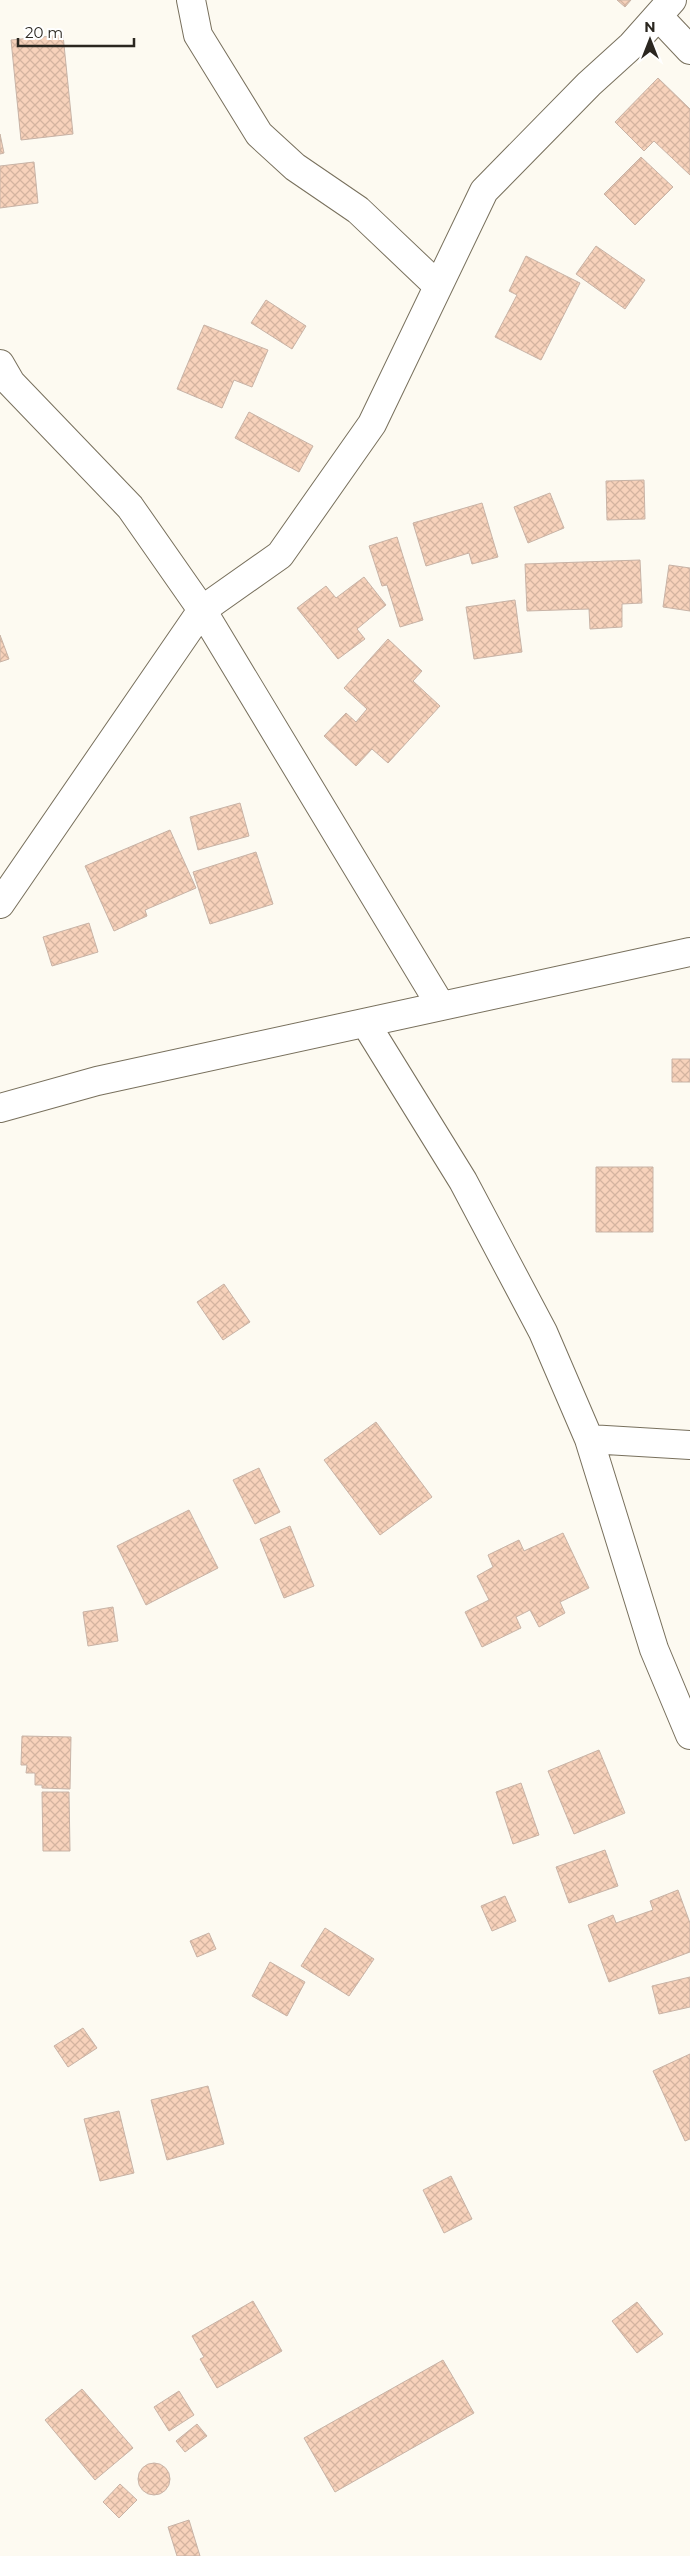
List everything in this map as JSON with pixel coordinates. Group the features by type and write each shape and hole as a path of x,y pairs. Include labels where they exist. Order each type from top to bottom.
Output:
{"street":[{"path":"191,0 198,35 259,134 295,167 358,210 438,286"},
{"path":"0,904 202,610 280,555 372,424 484,191 665,8 690,50"},
{"path":"0,364 11,383 130,506 202,610 441,1006"},
{"path":"0,1108 97,1081 690,952"},
{"path":"366,1024 463,1182 543,1332 589,1439 654,1649 690,1735"},
{"path":"589,1439 690,1444"}],"building":[{"path":"617,0 631,0 625,7"},
{"path":"63,35 73,134 21,140 11,40"},
{"path":"658,78 690,109 690,175 654,141 644,151 615,122"},
{"path":"0,134 4,153 0,154"},
{"path":"641,157 673,187 635,225 604,194"},
{"path":"34,162 38,203 0,208 0,166"},
{"path":"596,246 645,280 625,309 576,274"},
{"path":"526,256 580,283 541,360 495,337 517,295 509,291"},
{"path":"266,300 306,326 292,349 251,323"},
{"path":"204,325 268,350 252,387 234,380 222,408 177,389"},
{"path":"249,412 313,446 299,472 235,438"},
{"path":"644,480 645,519 607,520 606,481"},
{"path":"550,493 564,528 528,543 514,507"},
{"path":"482,503 498,557 472,564 469,553 426,566 413,523"},
{"path":"397,537 423,620 400,627 387,585 382,586 369,546"},
{"path":"640,560 642,603 622,604 622,627 590,629 589,609 527,611 525,564"},
{"path":"669,565 690,568 690,611 663,607"},
{"path":"364,577 386,605 357,629 365,639 338,659 297,608 326,586 336,598"},
{"path":"515,600 522,652 474,659 466,607"},
{"path":"0,635 9,659 0,662"},
{"path":"388,639 422,671 413,681 440,706 388,763 372,749 356,766 324,736 346,713 356,722 367,709 344,688"},
{"path":"240,803 249,836 198,850 190,817"},
{"path":"170,830 196,888 145,910 147,916 114,931 85,866"},
{"path":"256,852 273,904 210,924 193,872"},
{"path":"89,923 98,952 52,966 43,937"},
{"path":"672,1059 690,1059 690,1082 672,1082"},
{"path":"596,1167 653,1167 653,1232 596,1232"},
{"path":"224,1284 250,1322 223,1340 197,1302"},
{"path":"376,1422 432,1497 380,1535 324,1460"},
{"path":"259,1468 280,1512 255,1524 233,1480"},
{"path":"189,1510 218,1568 146,1605 117,1546"},
{"path":"290,1526 314,1586 284,1598 260,1539"},
{"path":"563,1533 589,1588 560,1602 565,1613 539,1627 530,1610 516,1617 521,1628 482,1647 465,1612 489,1600 477,1576 493,1567 488,1555 519,1540 524,1551"},
{"path":"113,1607 118,1641 88,1646 83,1612"},
{"path":"22,1736 71,1737 70,1789 42,1788 42,1785 35,1785 35,1773 26,1773 27,1765 21,1765"},
{"path":"599,1750 625,1813 574,1834 548,1771"},
{"path":"521,1783 539,1835 513,1844 496,1792"},
{"path":"42,1792 69,1792 70,1851 43,1851"},
{"path":"605,1850 618,1886 569,1903 556,1867"},
{"path":"678,1890 690,1923 690,1952 609,1982 588,1925 613,1915 616,1923 653,1910 650,1901"},
{"path":"505,1896 516,1921 492,1931 481,1906"},
{"path":"325,1928 374,1959 349,1996 301,1966"},
{"path":"209,1933 216,1949 197,1957 190,1941"},
{"path":"270,1962 305,1982 287,2016 252,1996"},
{"path":"690,1977 690,2007 659,2014 652,1986"},
{"path":"83,2028 97,2048 68,2067 54,2046"},
{"path":"690,2054 690,2139 685,2141 653,2071"},
{"path":"208,2086 224,2144 167,2160 151,2100"},
{"path":"119,2111 134,2173 100,2181 84,2119"},
{"path":"451,2176 472,2219 444,2233 423,2190"},
{"path":"253,2301 282,2351 217,2388 200,2359 204,2357 192,2336"},
{"path":"637,2302 663,2334 637,2353 612,2321"},
{"path":"443,2360 474,2413 335,2492 304,2438"},
{"path":"82,2389 133,2448 95,2480 45,2420"},
{"path":"179,2391 194,2415 169,2431 154,2407"},
{"path":"197,2424 207,2436 185,2452 176,2441"},
{"path":"154,2463 166,2467 170,2479 166,2491 154,2495 142,2491 138,2479 142,2467"},
{"path":"120,2484 137,2500 119,2518 103,2502"},
{"path":"189,2520 200,2556 177,2556 168,2527"}]}
